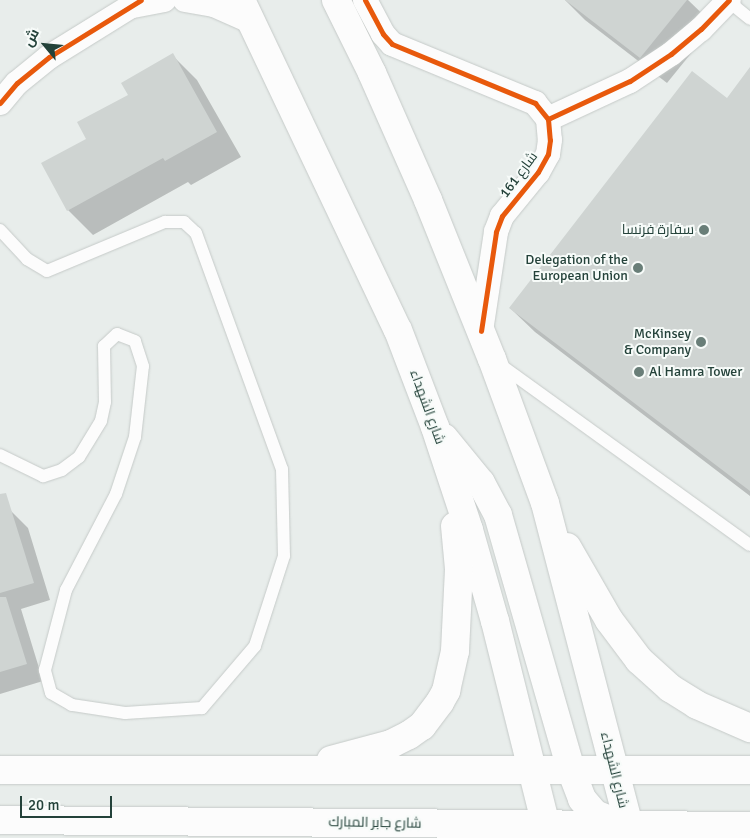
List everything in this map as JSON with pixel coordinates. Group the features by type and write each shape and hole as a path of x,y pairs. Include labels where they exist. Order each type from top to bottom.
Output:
{"main road":[{"name":"شارع الشهداء","path":"336,0 421,183 492,359 545,503 630,832"},
{"name":"شارع الشهداء","path":"246,11 398,330 435,427 469,530 495,620 548,831"},
{"path":"435,427 475,474 498,515 571,770 582,799 590,810 630,832"},
{"path":"265,771 341,758 391,744 422,726 440,702 446,691 455,652 459,569 446,460"},
{"path":"545,503 576,566 609,620 639,660 670,688 697,705 750,728"},
{"path":"0,770 750,770"},
{"path":"532,770 548,776 564,788 579,831"},
{"name":"شارع جابر المبارك","path":"0,820 194,830 245,822 630,832 750,826"},
{"path":"245,822 365,838"}],"street":[{"path":"2,96 49,58 137,3 164,0"},
{"path":"185,0 246,11"},
{"path":"366,0 383,34 392,44 535,103 548,119 630,81 701,30 728,0"},
{"name":"شارع 161","path":"481,331 496,232 502,216 538,172 548,154 550,140 548,119"}],"lane":[{"path":"728,0 750,19"},
{"path":"0,230 27,259 48,271 165,222 184,222 196,233 282,469 284,556 255,646 202,708 125,713 72,705 51,693 45,670 66,590 116,494 135,437 143,366 134,341 117,334 104,346 105,402 101,421 79,457 62,470 42,476 0,455"},
{"path":"492,359 750,545"}],"building":[{"path":"565,0 687,0 640,58"},
{"path":"173,53 217,132 165,161 163,158 67,211 41,163 86,139 77,122 128,95 121,83"},
{"path":"750,67 750,491 509,308 692,71 727,98"},
{"path":"6,493 34,583 0,593 0,494"},
{"path":"0,597 6,597 27,664 0,672"}],"cycle path":[{"path":"0,103 17,83 49,57 141,0"},
{"path":"365,0 383,34 392,44 535,103 548,119 550,140 548,154 538,172 502,216 496,232 481,331"},
{"path":"548,119 630,81 671,54 701,29 729,0"}],"place":[{"name":"سفارة فرنسا","path":"704,230"},
{"name":"Delegation of the European Union","path":"638,268"},
{"name":"McKinsey & Company","path":"701,342"},
{"name":"Al Hamra Tower","path":"639,372"}]}
